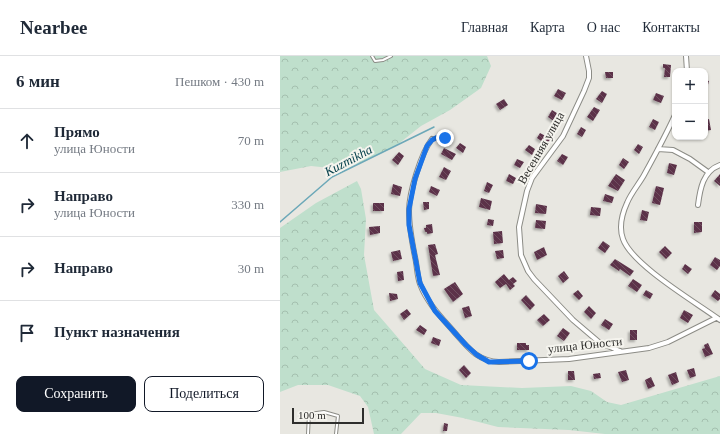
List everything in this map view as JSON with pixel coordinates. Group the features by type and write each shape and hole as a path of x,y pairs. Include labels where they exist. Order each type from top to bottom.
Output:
{"street":[{"name":"Весенняя улица","path":"586,56 589,71 586,85 562,136 532,178 527,191 519,227 521,255 528,271 534,279 573,320 600,343 621,351"},
{"path":"686,56 687,68"},
{"path":"672,121 644,175 627,203 621,231 623,240 631,252 653,273 718,319"},
{"name":"улица Юности","path":"432,140 427,146 415,179 409,209 409,225 420,283 435,311 477,355 489,362 499,362 569,359 649,348 668,342 718,319"},
{"path":"658,149 673,150 690,159 708,172"},
{"path":"698,205 701,185 708,172 714,167 720,165"}],"lane":[{"path":"372,56 375,61 383,60 391,56"},
{"path":"432,140 438,137 450,140"},
{"path":"308,434 309,414 324,412 338,416 336,434"}],"green space":[{"path":"280,56 487,56 491,66 481,88 450,110 421,126 397,145 363,162 340,169 311,166 280,172"},
{"path":"357,181 361,189 366,219 364,255 374,310 425,369 461,385 522,388 571,386 591,391 607,402 621,405 720,376 720,434 605,434 569,430 498,427 436,413 421,413 401,434 374,434 368,407 360,396 328,385 298,385 280,392 280,228 316,203"}],"building":[{"path":"663,64 671,65 670,77 664,77 665,68 663,68"},
{"path":"605,72 613,72 613,78 606,78"},
{"path":"558,89 566,93 562,100 554,96"},
{"path":"602,91 607,94 602,103 596,99"},
{"path":"656,93 664,96 661,103 653,100"},
{"path":"504,99 508,105 500,110 496,104"},
{"path":"594,107 600,110 593,121 587,117"},
{"path":"552,110 560,115 555,122 548,117"},
{"path":"653,119 659,122 655,130 649,127"},
{"path":"708,119 711,130 708,130"},
{"path":"581,127 586,130 582,137 577,134"},
{"path":"540,133 551,139 547,145 537,138"},
{"path":"460,143 466,147 463,153 456,148"},
{"path":"638,144 643,147 639,154 634,150"},
{"path":"529,145 535,149 532,155 525,150"},
{"path":"444,148 456,154 452,160 441,154"},
{"path":"399,152 404,156 398,165 392,160"},
{"path":"562,154 568,157 563,165 557,161"},
{"path":"623,158 629,162 624,169 619,165"},
{"path":"517,159 524,162 520,168 514,165"},
{"path":"669,163 677,165 674,175 667,173"},
{"path":"444,167 451,171 446,180 439,177"},
{"path":"509,174 516,178 513,184 506,181"},
{"path":"616,174 625,180 618,191 608,186"},
{"path":"720,174 720,186 714,181"},
{"path":"487,182 493,185 489,193 484,191"},
{"path":"393,184 402,187 400,196 391,194"},
{"path":"431,186 440,190 437,196 429,192"},
{"path":"656,186 664,188 660,205 652,203"},
{"path":"605,194 614,197 612,203 603,201"},
{"path":"481,198 492,201 490,210 479,207"},
{"path":"423,202 429,202 429,209 424,210"},
{"path":"373,203 384,203 384,211 373,211"},
{"path":"536,204 547,206 546,214 535,213"},
{"path":"591,207 601,208 600,216 590,215"},
{"path":"642,210 649,212 647,221 640,220"},
{"path":"488,219 494,220 493,226 487,225"},
{"path":"536,220 546,221 545,229 535,228"},
{"path":"694,222 702,222 702,232 694,233"},
{"path":"432,224 433,233 427,234 424,228 426,228 426,225"},
{"path":"380,226 380,233 370,235 369,227"},
{"path":"502,231 503,243 494,244 493,232"},
{"path":"603,241 610,246 605,253 598,248"},
{"path":"435,244 438,254 435,255 440,275 433,276 428,245"},
{"path":"665,246 672,253 666,259 659,252"},
{"path":"544,247 547,255 537,260 534,252"},
{"path":"400,250 402,259 393,261 391,252"},
{"path":"503,250 504,258 497,259 495,251"},
{"path":"715,257 720,260 720,266 717,270 710,265"},
{"path":"615,259 634,271 630,276 620,269 619,271 610,265"},
{"path":"685,264 692,269 688,274 682,269"},
{"path":"403,271 404,280 398,281 397,272"},
{"path":"564,271 569,278 563,283 558,276"},
{"path":"504,274 509,280 513,277 517,281 513,284 515,286 510,290 506,284 500,288 495,282"},
{"path":"633,279 642,285 637,292 628,286"},
{"path":"455,282 463,294 453,302 444,289"},
{"path":"578,290 583,296 579,300 573,294"},
{"path":"646,290 653,294 650,299 643,295"},
{"path":"715,290 720,294 720,299 718,301 711,296"},
{"path":"389,293 397,294 398,299 390,301"},
{"path":"526,295 535,305 530,310 521,300"},
{"path":"469,306 472,316 465,318 462,308"},
{"path":"589,306 596,313 591,319 584,312"},
{"path":"407,309 411,314 404,320 400,314"},
{"path":"684,310 693,315 688,323 680,318"},
{"path":"544,314 550,320 543,326 537,320"},
{"path":"605,319 613,324 609,330 601,325"},
{"path":"420,325 427,330 424,335 416,330"},
{"path":"563,328 570,333 564,341 557,336"},
{"path":"630,330 637,330 637,340 630,340"},
{"path":"433,337 441,340 439,346 431,343"},
{"path":"517,343 526,343 526,345 529,345 529,350 517,350"},
{"path":"708,343 713,354 705,357 702,349 705,348 704,345"},
{"path":"464,365 471,373 466,378 459,370"},
{"path":"694,368 696,376 690,378 687,370"},
{"path":"626,370 629,380 622,382 618,372"},
{"path":"568,371 574,371 575,380 568,380"},
{"path":"676,372 679,382 672,385 668,375"},
{"path":"600,373 601,378 594,379 593,374"},
{"path":"651,377 655,386 648,389 645,380"},
{"path":"444,423 448,424 447,431 443,431"}],"waterway":[{"name":"Kuzmikha","path":"280,222 332,177 434,127"}],"route":[{"path":"445,138 438,137 432,140 427,146 415,179 409,209 409,225 420,283 435,311 477,355 489,362 529,361"}]}
